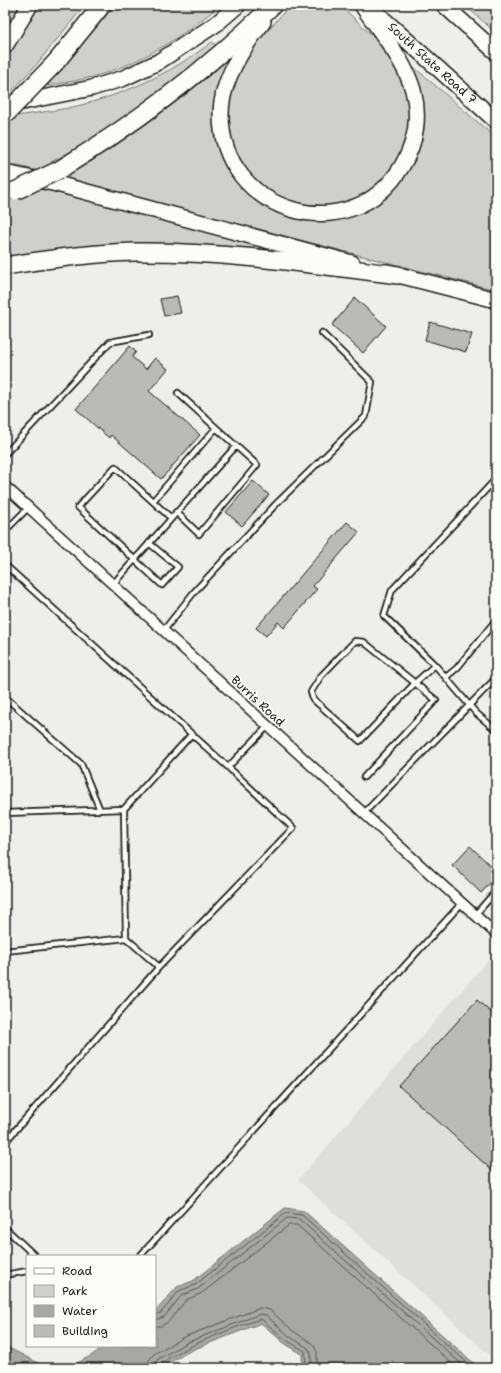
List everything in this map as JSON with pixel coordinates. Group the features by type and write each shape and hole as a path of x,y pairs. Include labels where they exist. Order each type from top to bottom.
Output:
{"highway":[{"path":"5,107 56,62 102,5"},
{"path":"10,193 59,170 108,140 200,72 275,5"},
{"path":"5,266 54,258 134,252 264,258 398,275"}],"main road":[{"path":"5,46 30,5"},
{"path":"5,107 65,94 124,78 158,62 216,24 238,5"},
{"path":"275,5 252,35 233,67 223,97 221,128 234,166 248,184 265,199 289,209 315,214 338,212 361,205 379,194 396,177 406,159 414,138 417,113 413,90 403,66 362,5"},
{"name":"South State Road 7","path":"368,5 496,121"},
{"path":"444,5 496,52"},
{"path":"5,173 57,184 496,300"}],"street":[{"name":"Burris Road","path":"5,486 496,934"}],"lane":[{"path":"164,630 195,591 271,509 366,416 372,382 322,333"},
{"path":"5,454 110,342 149,335"},
{"path":"176,512 199,534 257,465 178,393"},
{"path":"153,501 216,428"},
{"path":"113,584 236,446"},
{"path":"149,542 178,567 162,585 78,507 115,467 171,518"},
{"path":"496,479 392,590 384,616 436,665 471,705 476,713 496,730"},
{"path":"5,531 29,507"},
{"path":"5,565 228,767 293,828 159,967 5,1142"},
{"path":"446,678 457,668 496,620"},
{"path":"364,777 436,700 416,682 364,642 355,641 321,676 312,692 313,699 360,741 416,682 436,665"},
{"path":"364,813 496,678"},
{"path":"5,697 81,764 100,810"},
{"path":"228,767 268,726"},
{"path":"126,938 124,809 192,735"},
{"path":"5,813 124,809"},
{"path":"475,915 496,891"},
{"path":"141,1255 462,903"},
{"path":"5,951 126,938 159,967"},
{"path":"5,1228 34,1255"},
{"path":"5,1274 26,1271"}],"shaded area":[{"path":"488,960 496,967 496,1361 298,1180"}],"green space":[{"path":"5,5 85,5 36,65 10,93 5,94"},
{"path":"115,5 220,5 206,17 176,38 126,65 92,77 47,86"},
{"path":"290,5 340,5 377,40 389,54 402,79 409,104 409,134 400,158 385,179 364,196 335,206 300,206 256,185 232,151 228,109 234,83 249,52"},
{"path":"465,5 496,5 496,33 468,8"},
{"path":"212,42 217,46 143,105 93,140 51,162 66,172 226,56 230,60 218,97 215,121 217,138 222,155 230,170 240,183 252,194 266,204 282,212 310,220 331,220 340,217 360,206 407,167 416,79 413,69 415,68 496,138 496,290 138,199 44,172 5,163 5,118 68,108 107,98 162,74 196,54"},
{"path":"35,187 71,195 285,252 224,247 187,246 5,260 5,202"}],"water":[{"path":"285,1208 304,1211 479,1368 302,1368 302,1354 284,1343 261,1323 192,1350 160,1368 67,1368 104,1347 156,1347 156,1311 177,1287 193,1281"},
{"path":"5,1346 48,1368 5,1368"}],"building":[{"path":"177,296 181,313 164,316 160,299"},
{"path":"355,298 386,326 363,353 332,325"},
{"path":"430,322 472,334 466,352 425,340"},
{"path":"130,346 136,352 132,357 146,369 155,358 168,369 149,391 200,435 161,479 111,435 109,438 76,409"},
{"path":"253,481 269,495 242,526 226,512"},
{"path":"347,522 359,532 313,586 317,589 284,628 278,622 266,636 256,628"},
{"path":"470,846 496,871 496,877 481,893 452,865"},
{"path":"477,1000 496,1017 496,1174 399,1086"}]}
